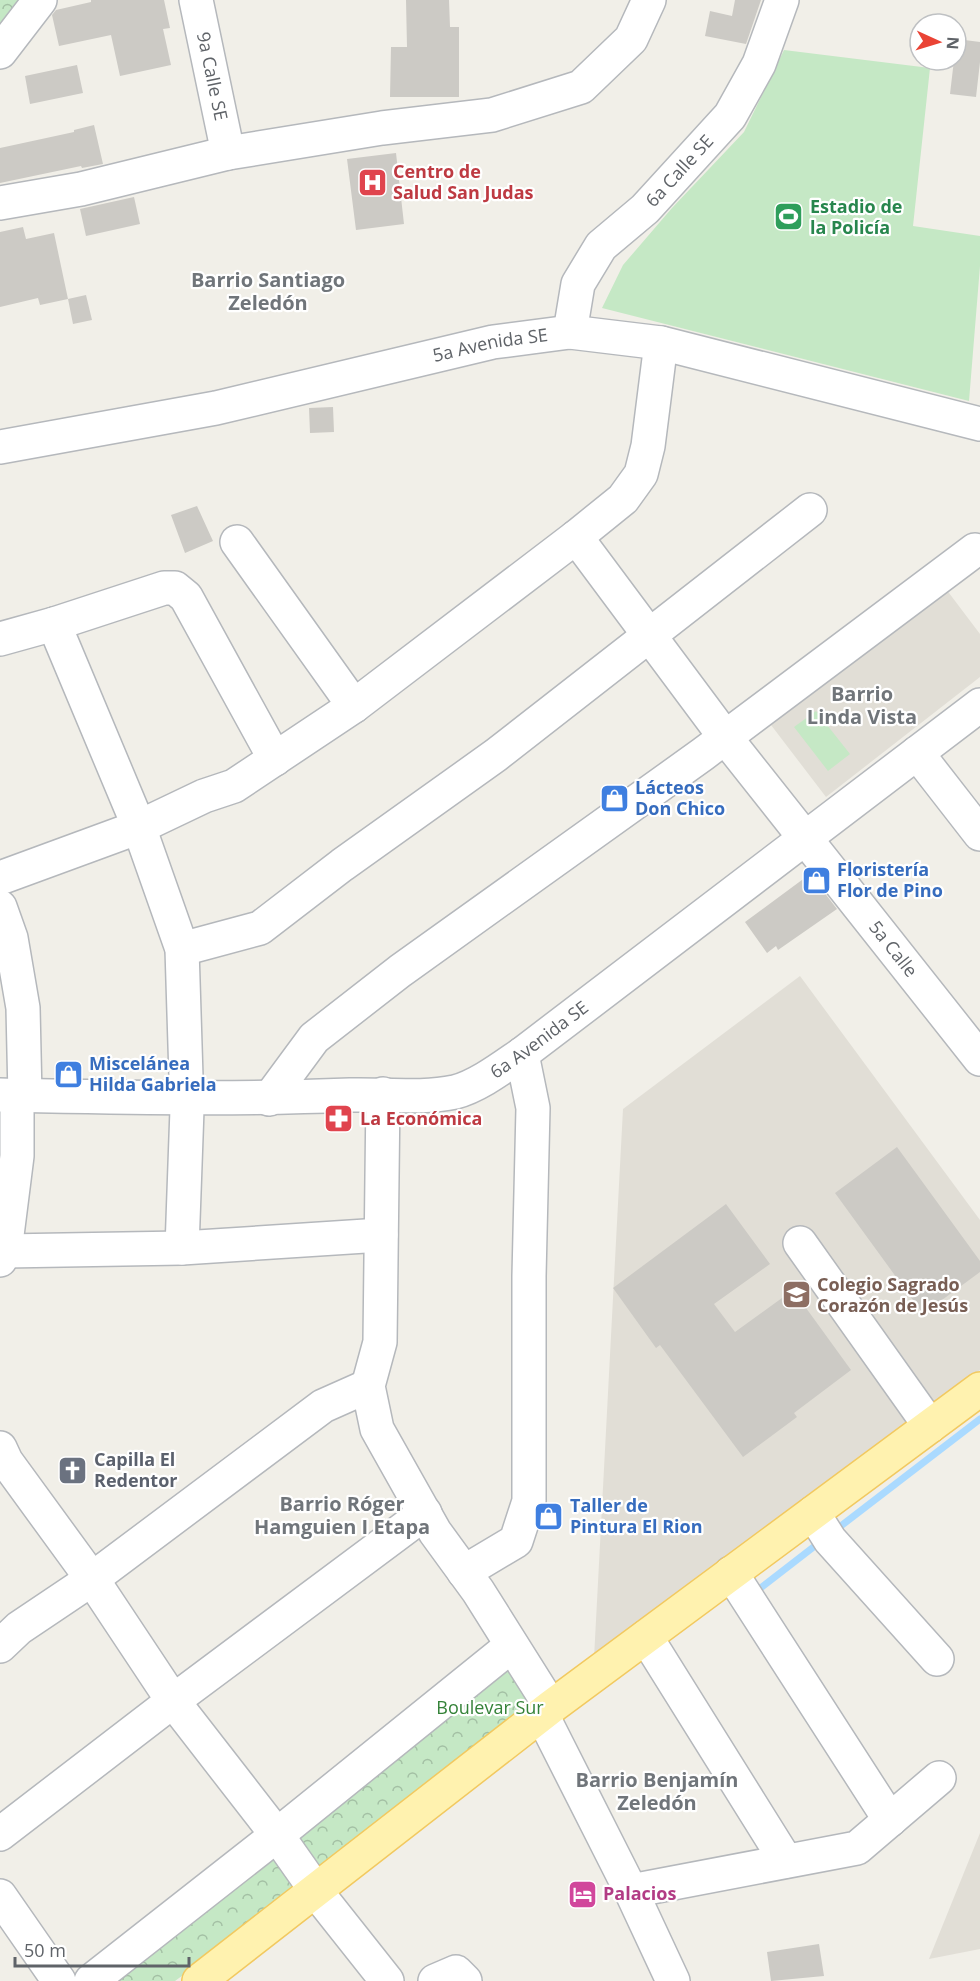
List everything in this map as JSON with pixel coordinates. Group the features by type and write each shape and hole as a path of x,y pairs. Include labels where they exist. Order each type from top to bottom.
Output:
{"main road":[{"path":"199,1981 546,1711 980,1389"}],"street":[{"path":"0,51 40,0"},
{"name":"9a Calle SE","path":"196,0 228,153"},
{"path":"0,203 81,189 228,153 382,128 492,115 581,87 631,39 649,0"},
{"name":"6a Calle SE","path":"570,332 578,284 601,246 645,209 730,117 759,64 783,0"},
{"name":"5a Avenida SE","path":"0,447 216,408 493,342 570,332 661,343 980,423"},
{"path":"0,878 139,828 204,796 234,786 354,706 623,499 641,474 648,446 661,343"},
{"path":"182,949 260,928 496,755 810,510"},
{"name":"5a Calle","path":"576,537 725,737 980,1059"},
{"path":"237,542 354,706"},
{"path":"269,1099 314,1038 400,972 725,737 975,550"},
{"path":"0,639 164,588 175,588 186,597 275,759"},
{"path":"54,624 139,828 182,949 187,1098 182,1248"},
{"name":"6a Avenida SE","path":"14,1095 269,1099 383,1094 420,1096 456,1091 488,1076 522,1054 980,705"},
{"path":"917,753 980,834"},
{"path":"0,907 11,938 23,1008 14,1095 16,1156 2,1256 182,1248 381,1235"},
{"path":"464,1572 516,1541 529,1501 529,1287 533,1108 522,1054"},
{"path":"383,1094 380,1342 368,1386 376,1430 435,1532 464,1572 511,1646 546,1711 673,1981"},
{"path":"800,1243 930,1425"},
{"path":"0,1646 19,1628 92,1579 323,1406 368,1386"},
{"path":"0,1448 6,1461 92,1579 173,1701 277,1834 315,1890 387,1981"},
{"path":"0,1834 173,1701 425,1513"},
{"path":"813,1513 830,1540 937,1659"},
{"path":"731,1573 890,1820"},
{"path":"646,1637 786,1862"},
{"path":"91,1981 511,1646"},
{"path":"631,1891 857,1848 939,1778"},
{"path":"0,1896 59,1981"},
{"path":"435,1981 456,1972 465,1981"}],"shaded area":[{"path":"946,589 980,634 980,677 826,797 771,725"},
{"name":"Colegio Sagrado Corazón de Jesús","path":"800,976 980,1220 980,1370 594,1658 623,1109"},
{"path":"980,1833 980,1949 929,1959"}],"green space":[{"path":"0,0 31,0 0,40"},
{"name":"Estadio de la Policía","path":"784,50 908,65 908,72 930,72 913,226 980,236 980,266 969,401 602,308 623,265 672,208 744,132"},
{"path":"816,711 850,754 828,771 794,727"},
{"name":"Boulevar Sur","path":"511,1651 547,1707 312,1879 276,1829"},
{"path":"271,1833 307,1884 175,1981 78,1981"}],"building":[{"path":"91,0 164,0 170,28 163,29 171,65 120,76 111,35 59,46 52,15 56,10 91,2"},
{"path":"406,0 449,0 450,27 459,27 459,97 390,97 391,47 407,47"},
{"path":"735,0 761,0 746,44 705,36 710,11 732,16"},
{"path":"968,40 980,42 976,97 950,94 953,72 968,72"},
{"path":"77,65 83,93 30,104 25,76"},
{"path":"94,125 103,164 82,168 81,166 0,183 0,148 74,132 74,130"},
{"path":"396,153 404,224 356,230 347,159"},
{"path":"134,197 140,224 86,236 80,209"},
{"path":"23,227 26,239 54,233 68,299 40,305 38,298 0,307 0,232"},
{"path":"86,295 92,320 73,324 68,299"},
{"path":"333,407 334,432 310,433 309,408"},
{"path":"197,506 213,541 185,553 171,515"},
{"path":"810,874 837,909 778,950 776,946 767,953 745,922"},
{"name":"Colegio Sagrado Corazón de Jesús","path":"897,1147 980,1261 980,1272 923,1314 835,1193"},
{"path":"726,1204 770,1264 714,1304 735,1332 793,1290 851,1370 794,1413 797,1417 743,1457 660,1345 656,1348 613,1288"},
{"path":"819,1944 824,1976 771,1981 767,1952"}],"waterway":[{"path":"833,1532 980,1419"},
{"path":"758,1590 820,1542"}],"place":[{"name":"Centro de Salud San Judas","path":"372,182"},
{"name":"Estadio de la Policía","path":"789,217"},
{"name":"Lácteos Don Chico","path":"614,798"},
{"name":"Floristería Flor de Pino","path":"816,880"},
{"name":"Miscelánea Hilda Gabriela","path":"68,1074"},
{"name":"La Económica","path":"339,1119"},
{"name":"Colegio Sagrado Corazón de Jesús","path":"796,1295"},
{"name":"Capilla El Redentor","path":"73,1470"},
{"name":"Taller de Pintura El Rion","path":"549,1516"},
{"name":"Palacios","path":"582,1894"}],"district":[{"name":"Barrio Santiago Zeledón","path":"268,292"},
{"name":"Barrio Linda Vista","path":"862,706"},
{"name":"Barrio Róger Hamguien I Etapa","path":"342,1516"},
{"name":"Barrio Benjamín Zeledón","path":"657,1792"}]}
